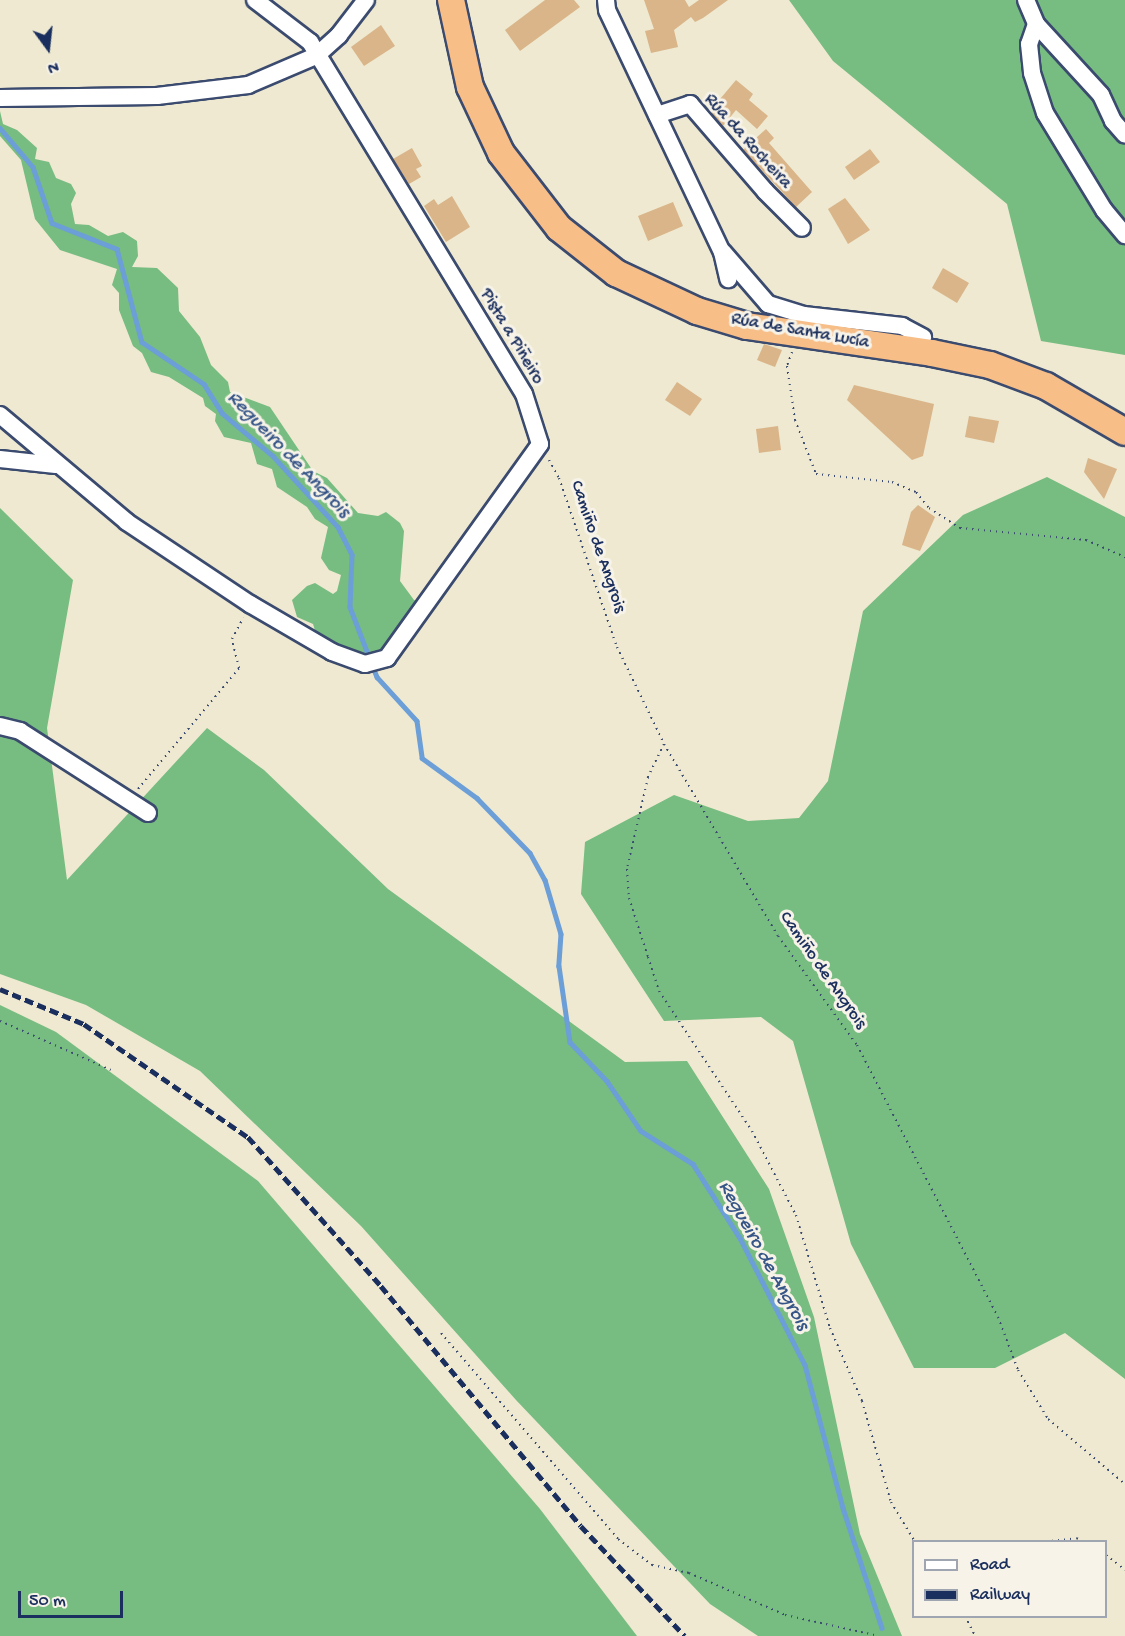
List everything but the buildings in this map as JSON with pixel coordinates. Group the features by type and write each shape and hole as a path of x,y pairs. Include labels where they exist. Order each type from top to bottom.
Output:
{"highway":[{"name":"Rúa de Santa Lucía","path":"451,0 470,87 501,153 559,228 616,273 696,311 747,326 932,353 990,365 1046,386 1125,432"},
{"name":"Rúa de Santa Lucía","path":"461,0 463,26 498,123 525,167 568,216 616,254 669,286 719,304 781,319 964,342 1015,358 1096,394 1125,414"}],"street":[{"name":"Pista a Piñeiro","path":"255,0 310,42 316,57 524,394 540,444"},
{"path":"0,98 157,96 248,85 316,57 339,35 366,0"},
{"path":"606,0 722,252 728,279"},
{"path":"1026,0 1036,24 1101,95 1113,122 1125,135"},
{"path":"1036,24 1029,44 1032,73 1045,112 1099,201 1125,235"},
{"name":"Rúa da Rocheira","path":"657,115 690,104 765,191 802,228"},
{"path":"722,252 768,304 804,315 902,326 923,337"},
{"path":"0,415 56,465 127,522 250,604 332,652 373,662 387,658 540,444"},
{"path":"0,459 56,465"},
{"path":"0,726 20,731 131,798 148,813"}],"path":[{"path":"798,334 787,366 795,420 816,474 892,482 916,492 929,508 960,528 1086,540 1125,557"},
{"name":"Camiño de Angrois","path":"540,444 559,478 617,647 664,744 778,936 857,1045 998,1317 1018,1370 1048,1419 1125,1484"},
{"path":"131,798 238,668 232,639 250,604"},
{"path":"664,744 648,777 627,869 630,898 642,938 659,991 752,1131 796,1215 830,1328 862,1401 891,1502 914,1540"},
{"path":"0,1021 111,1070"},
{"path":"441,1333 618,1539 652,1565 689,1573 785,1615 879,1636"},
{"path":"1058,1540 1077,1538 1080,1540"},
{"path":"1107,1556 1125,1570"},
{"path":"966,1618 975,1636"}],"green space":[{"path":"789,0 1125,0 1125,355 1041,341 1007,204 833,61"},
{"path":"0,111 3,124 17,130 37,148 35,159 49,162 56,178 71,184 76,193 71,204 75,224 89,225 108,236 123,232 137,241 138,256 132,267 157,268 178,288 179,311 200,337 211,365 228,382 230,392 270,407 313,471 327,478 358,513 378,516 386,512 400,523 404,531 400,581 414,600 422,603 390,648 364,661 317,637 313,624 297,617 292,600 307,586 315,583 333,594 337,591 341,575 329,570 321,558 328,527 315,519 307,507 277,487 272,469 257,464 251,443 224,437 215,421 216,414 205,406 203,398 169,377 151,372 142,353 133,346 119,310 119,293 112,285 117,269 60,250 35,219 21,160 0,136"},
{"path":"1047,477 1125,517 1125,1379 1065,1333 995,1368 914,1368 851,1244 793,1041 761,1017 664,1021 581,894 585,842 674,795 748,821 799,818 828,781 863,611 963,515"},
{"path":"0,508 73,580 47,728 67,880 207,728 264,770 388,889 625,1062 687,1061 769,1189 814,1317 860,1534 902,1636 758,1636 710,1604 516,1400 361,1226 200,1071 86,1005 0,974"},
{"path":"0,1005 56,1032 258,1181 540,1509 637,1636 0,1636"}],"waterway":[{"name":"Regueiro de Angrois","path":"0,128 33,167 52,223 117,249 142,342 204,384 222,413 273,456 338,527 352,555 350,607 370,659"},
{"name":"Regueiro de Angrois","path":"373,667 377,677 417,721 422,758 477,798 530,853 545,880 561,934 559,966 570,1042 607,1081 641,1131 693,1164 740,1238 805,1365 843,1508 882,1628"}],"railway":[{"path":"0,989 84,1024 248,1137 381,1286 581,1526 685,1636"}]}
